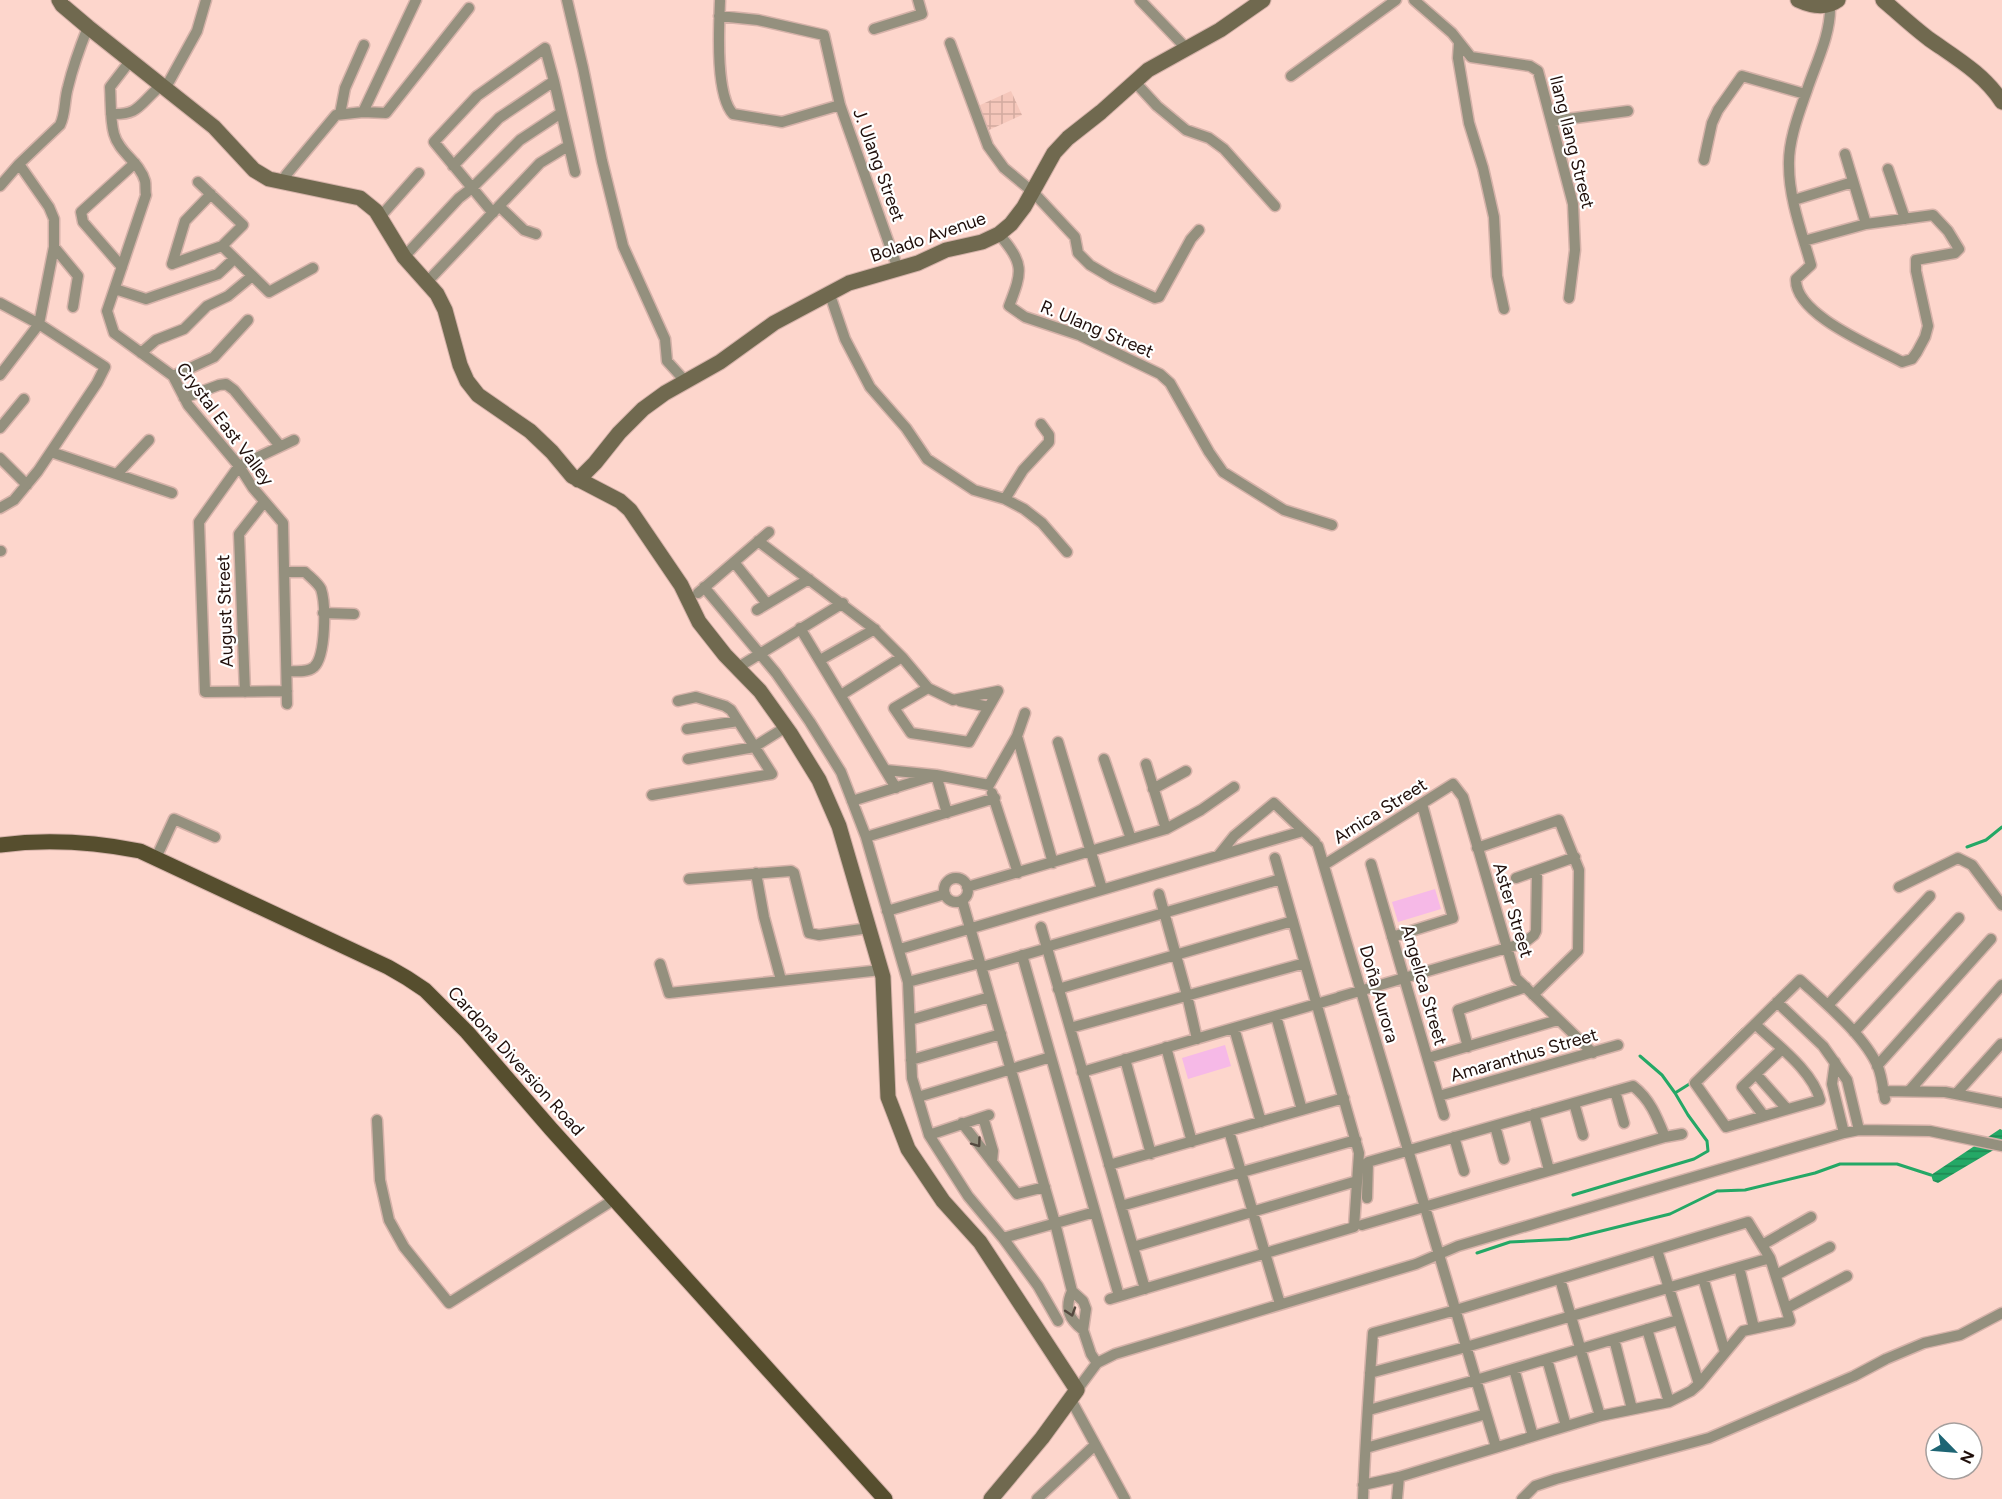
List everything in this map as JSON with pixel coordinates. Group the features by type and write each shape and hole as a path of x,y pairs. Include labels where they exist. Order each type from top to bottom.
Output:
{"main road":[{"name":"Cardona Diversion Road","path":"0,845 63,842 100,844 140,850 388,967 425,990 467,1032 551,1129 885,1499"}],"street":[{"path":"59,0 160,89 214,127 254,170 269,179 284,183 360,198 376,211 404,258 437,294 445,309 460,365 467,381 478,395 530,431 572,476 620,501 634,515 681,585 699,622 724,655 760,691 786,727 819,780 839,826 869,928 883,977 888,1097 908,1149 943,1201 980,1242 1073,1394 1095,1445 1125,1499"},
{"path":"111,114 133,112 160,89 196,31 206,0"},
{"path":"363,112 416,0"},
{"path":"567,0 623,246 665,339 667,362 686,382"},
{"path":"874,29 922,14 918,0"},
{"path":"1140,0 1186,48"},
{"name":"Bolado Avenue","path":"578,480 643,409 665,393 720,362 774,323 849,283 898,269 946,250 982,242 999,234 1011,224 1033,192 1054,153 1068,138 1148,70 1220,30 1263,0"},
{"path":"1291,76 1396,0"},
{"name":"Ilang Ilang Street","path":"1414,0 1452,33 1471,57 1530,66 1536,69 1573,204 1574,261 1569,298"},
{"path":"1798,0 1814,5 1834,3 1826,36 1794,131 1788,164 1790,188 1804,241 1812,265 1796,279 1796,286 1805,303 1822,319 1902,362 1912,359 1928,327 1916,271 1916,260 1955,254 1959,249 1948,231 1933,215 1866,224 1804,241"},
{"path":"1882,0 1926,37 1972,69 1992,87 2002,102"},
{"path":"720,1 720,73 728,108 733,114 782,122 840,105"},
{"path":"284,183 286,175 336,115 363,112 386,113 469,8"},
{"name":"J. Ulang Street","path":"719,16 758,20 824,35 840,105 898,269"},
{"path":"0,186 19,164 60,125 72,67 88,27"},
{"path":"950,43 988,146 1004,168 1033,192 1075,237 1078,253 1090,265 1155,298 1160,297 1191,239 1199,230"},
{"path":"1459,43 1458,58 1469,123 1483,168 1494,217 1497,276 1504,309"},
{"path":"340,114 345,88 364,45"},
{"path":"536,234 524,230 496,210 472,188 434,142 477,96 545,48 575,172"},
{"name":"Crystal East Valley","path":"130,61 110,87 111,114 114,135 135,163 144,181 146,195 107,311 114,333 173,376 188,405 283,523 287,704"},
{"path":"1704,160 1712,123 1718,110 1742,76 1806,94"},
{"path":"453,166 499,118 554,81"},
{"path":"1134,81 1157,106 1186,130 1209,138 1224,149 1275,206"},
{"path":"1552,122 1628,111"},
{"path":"404,258 459,198 520,140 561,113"},
{"path":"427,282 540,163 568,146"},
{"path":"1845,154 1866,224"},
{"path":"122,267 83,222 81,212 135,163"},
{"path":"1,371 39,324 54,247 54,219 19,164"},
{"path":"1888,169 1905,219"},
{"path":"380,217 419,173"},
{"path":"198,182 211,194 243,225 222,246 171,264 185,221 211,194"},
{"path":"1794,200 1853,182"},
{"name":"R. Ulang Street","path":"999,234 1014,253 1020,270 1009,306 1025,316 1079,335 1160,374 1170,383 1209,452 1224,472 1284,510 1332,525"},
{"path":"222,246 269,292 313,268"},
{"path":"54,247 78,276 73,307"},
{"path":"115,289 146,299 218,274 234,259"},
{"path":"141,353 156,340 184,329 207,306 228,296 251,276"},
{"path":"829,292 846,339 870,387 906,428 927,459 974,490 1005,499 1024,509 1041,523 1067,552"},
{"path":"0,303 39,324 105,367 97,383 27,485 14,500 0,508"},
{"path":"173,376 214,357 248,320"},
{"path":"184,398 226,384 234,390 280,446"},
{"path":"0,428 24,399"},
{"path":"1005,499 1023,470 1049,442 1049,435 1041,424"},
{"path":"117,474 149,440"},
{"path":"287,691 205,692 199,522 239,466 294,440"},
{"path":"51,452 172,493"},
{"path":"1,460 27,485"},
{"name":"August Street","path":"245,692 239,534 264,502"},
{"path":"769,532 701,590 776,673 841,772 866,837 900,949 908,982 912,1078 929,1135 968,1196 1003,1238 1038,1286 1058,1321"},
{"path":"759,541 843,603 902,657 928,688 953,700 989,706"},
{"path":"734,562 767,604"},
{"path":"284,572 305,572 320,587 324,602 322,652 315,666 308,671 287,671"},
{"path":"757,610 809,579"},
{"path":"737,668 843,603"},
{"path":"323,613 354,614"},
{"path":"801,628 896,788"},
{"path":"820,660 874,630"},
{"path":"841,695 902,657"},
{"path":"928,688 894,708 911,733 969,742 998,691 953,700"},
{"path":"652,795 772,774 731,710 696,697 678,701"},
{"path":"989,785 1017,736 1025,713"},
{"path":"687,729 738,721"},
{"path":"688,759 754,747 786,727"},
{"path":"1017,736 1053,863"},
{"path":"1058,742 1102,890"},
{"path":"1104,759 1131,839"},
{"path":"1146,764 1166,829"},
{"path":"886,770 936,775 989,785"},
{"path":"1153,789 1186,771"},
{"path":"852,801 936,775"},
{"path":"936,775 947,813"},
{"name":"Arnica Street","path":"1324,865 1453,784"},
{"name":"Aster Street","path":"1453,784 1463,797 1516,978 1593,1053"},
{"path":"989,785 1018,873"},
{"path":"968,887 1166,829 1201,810 1234,787"},
{"path":"866,837 994,798"},
{"path":"900,949 970,928 1102,890 1218,856 1303,831 1274,803 1234,836 1218,856"},
{"path":"1392,937 1453,918 1422,804"},
{"path":"156,858 174,819 215,837"},
{"path":"1467,1047 1458,1010 1529,991 1578,951 1579,870 1559,820 1477,848"},
{"name":"Doña Aurora","path":"1303,831 1317,844 1324,865 1496,1447"},
{"path":"1516,878 1575,857"},
{"path":"1022,955 1095,1212 1114,1298 1354,1227 1359,1153 1275,858"},
{"path":"1899,887 1958,858 1972,865 2002,905"},
{"name":"Angelica Street","path":"1371,864 1444,1115"},
{"path":"689,879 787,871 794,873 809,933 819,935 869,928"},
{"path":"1082,1072 1524,943 1534,935 1537,871"},
{"path":"756,873 764,917 781,980"},
{"path":"954,879 961,880 968,887 967,895 962,900 951,901 945,894 945,886 954,879"},
{"path":"908,982 1044,949 1281,879"},
{"path":"887,911 945,894"},
{"path":"1159,894 1197,1039"},
{"path":"1828,1005 1930,896"},
{"path":"962,900 1045,1187 1072,1291 1083,1301 1086,1309 1083,1330 1091,1354 1097,1363"},
{"path":"1854,1032 1959,918"},
{"path":"1058,989 1293,921"},
{"path":"1041,927 1044,949 1070,1028 1144,1289"},
{"path":"1877,1066 1991,939"},
{"path":"1070,1028 1305,963"},
{"path":"660,964 669,993 881,970"},
{"path":"1755,1024 1802,1069 1817,1088 1820,1100 1726,1127 1695,1083 1777,1002 1800,980 1854,1032 1877,1066 1884,1095 1910,1090 2001,1101"},
{"path":"1910,1090 2002,987"},
{"path":"910,1020 990,997"},
{"path":"1777,1002 1823,1046 1847,1080 1859,1130"},
{"path":"1276,1016 1302,1110"},
{"path":"1428,1058 1558,1020"},
{"path":"1234,1028 1261,1122"},
{"path":"911,1060 1001,1034"},
{"path":"1956,1094 1999,1041"},
{"name":"Amaranthus Street","path":"1439,1096 1618,1045"},
{"path":"1166,1047 1192,1142"},
{"path":"1764,1116 1742,1087 1782,1049"},
{"path":"918,1097 1051,1057"},
{"path":"1125,1059 1151,1154"},
{"path":"1835,1062 1832,1084 1844,1133"},
{"path":"1756,1074 1787,1109"},
{"path":"1366,1198 1368,1162 1633,1086 1642,1093 1653,1110 1665,1137"},
{"path":"1615,1091 1624,1123"},
{"path":"1109,1165 1344,1098"},
{"path":"1836,1102 1851,1100"},
{"path":"1574,1103 1583,1134"},
{"path":"1534,1114 1549,1170"},
{"path":"929,1135 986,1116 993,1151 992,1162"},
{"path":"377,1120 380,1179 389,1220 404,1247 449,1303 615,1199"},
{"path":"962,1124 1017,1194 1045,1187"},
{"path":"1495,1126 1504,1159"},
{"path":"991,1499 1042,1438 1097,1363 1115,1354 1416,1264 1458,1246 1844,1133 1859,1130 1930,1131 2002,1146"},
{"path":"1229,1131 1280,1304"},
{"path":"1362,1225 1682,1134"},
{"path":"1454,1137 1464,1170"},
{"path":"1121,1206 1356,1140"},
{"path":"1133,1247 1357,1181"},
{"path":"1003,1238 1095,1212"},
{"path":"1762,1245 1811,1217"},
{"path":"1363,1499 1372,1333 1748,1222 1770,1258 1790,1321 1743,1331 1691,1391 1669,1402 1600,1416 1399,1477 1364,1485"},
{"path":"1776,1275 1830,1247"},
{"path":"1657,1250 1699,1383"},
{"path":"1370,1373 1770,1258"},
{"path":"1739,1268 1754,1329"},
{"path":"1787,1308 1847,1276"},
{"path":"1703,1278 1725,1352"},
{"path":"1560,1279 1600,1416"},
{"path":"1072,1291 1068,1300 1068,1311 1075,1324 1083,1330"},
{"path":"1522,1499 1535,1486 1556,1479 1709,1438 1854,1376 1924,1342 1960,1335 2002,1313"},
{"path":"1369,1410 1678,1320"},
{"path":"1647,1329 1669,1402"},
{"path":"1614,1339 1632,1409"},
{"path":"1547,1359 1566,1426"},
{"path":"1514,1369 1533,1436"},
{"path":"1366,1448 1486,1414"},
{"path":"1037,1499 1095,1445"},
{"path":"1397,1499 1399,1477"}],"shaded area":[{"path":"1011,91 1022,115 989,130 978,106"},
{"path":"1435,889 1441,909 1398,922 1392,902"},
{"path":"1225,1045 1231,1066 1188,1079 1182,1058"},
{"path":"2000,1129 2002,1130 2002,1145 1938,1183 1933,1181 1931,1175"}],"waterway":[{"path":"1967,847 1986,840 2002,827"},
{"path":"1729,1043 1743,1029"},
{"path":"1640,1056 1662,1075 1675,1093"},
{"path":"1573,1195 1694,1159 1708,1151 1707,1141 1675,1093 1691,1083"},
{"path":"1477,1253 1510,1242 1569,1239 1670,1214 1717,1191 1745,1190 1815,1173 1840,1164 1897,1164 1931,1175"}]}
